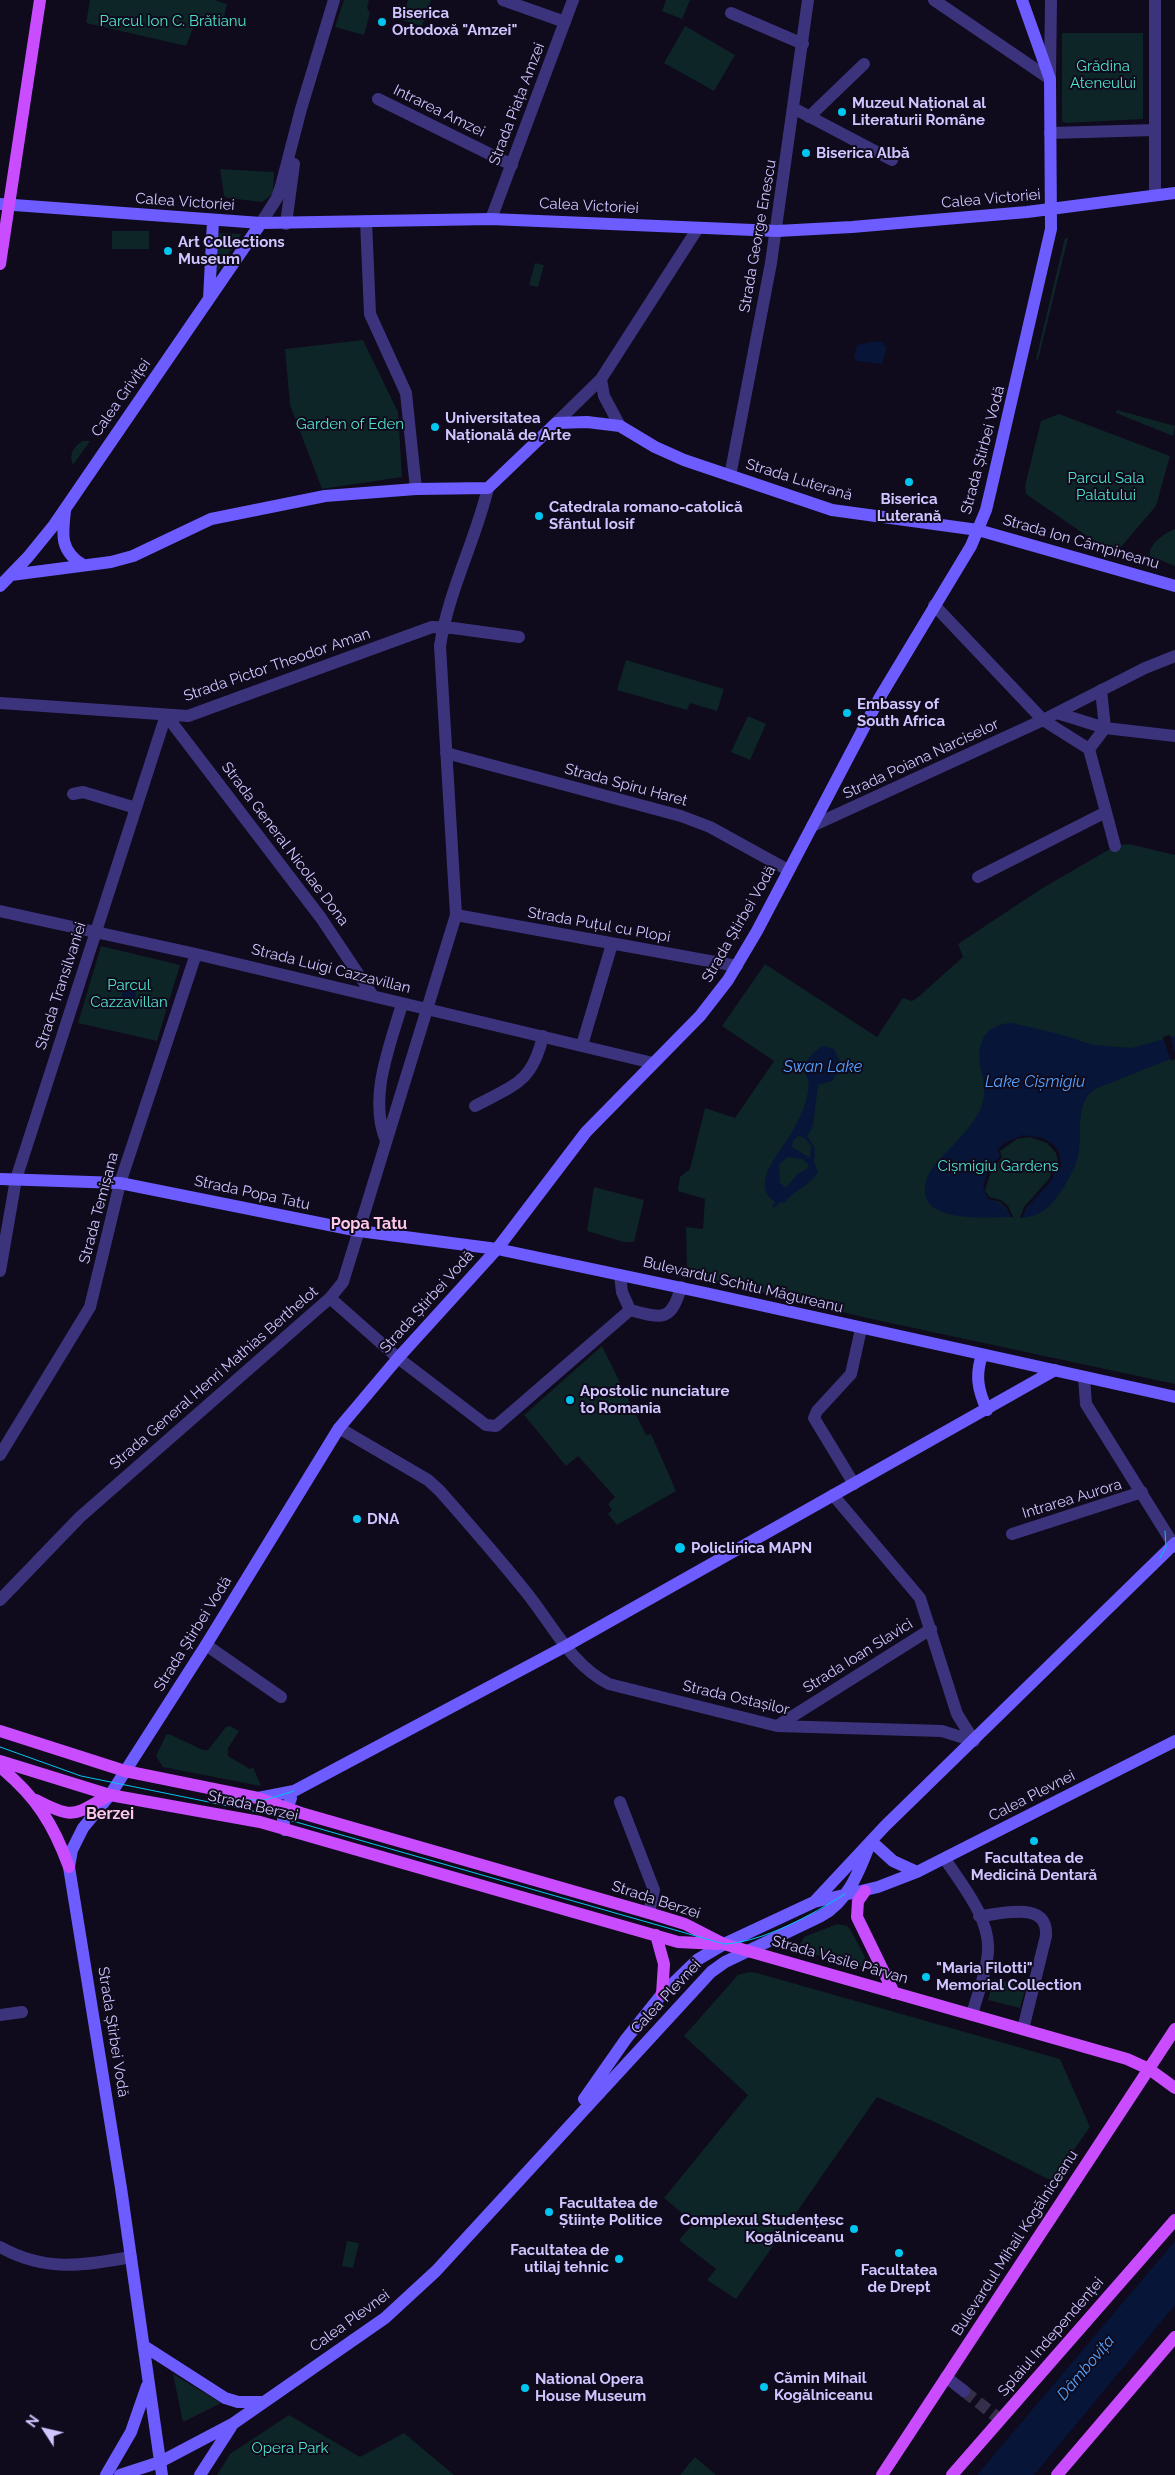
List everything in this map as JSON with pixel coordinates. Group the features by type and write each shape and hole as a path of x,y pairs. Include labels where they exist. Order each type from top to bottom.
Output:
{"main road":[{"path":"0,264 5,205 40,0"},
{"name":"Strada Știrbei Vodă","path":"161,2469 131,2258 69,1867 70,1855 79,1834 94,1812 110,1795 206,1645 339,1428 398,1358 497,1249 586,1132 700,1016 737,966 880,697 934,605 964,559 978,530 991,489 1048,246 1051,209 1050,79 1022,0"},
{"name":"Calea Victoriei","path":"5,205 213,221 286,224 491,219 777,231 852,227 1051,209 1155,194 1175,193"},
{"path":"209,299 213,221"},
{"name":"Calea Griviței","path":"0,586 39,543 66,507 261,223"},
{"path":"11,575 83,566 132,556 191,527 233,513 353,492 488,488 556,422"},
{"name":"Strada Luterană","path":"556,422 588,422 620,426 673,456 846,513 978,530"},
{"path":"66,507 63,534 65,547 73,559 83,566"},
{"name":"Strada Ion Câmpineanu","path":"978,530 1175,586"},
{"name":"Strada Popa Tatu","path":"0,1179 120,1183 359,1231 497,1249"},
{"name":"Bulevardul Schitu Măgureanu","path":"497,1249 1175,1397"},
{"path":"982,1356 978,1368 978,1385 987,1410"},
{"path":"258,1798 294,1791 566,1646 1055,1370"},
{"name":"Calea Plevnei","path":"814,1902 871,1840 1175,1545"},
{"name":"Strada Berzei","path":"0,1731 125,1771 258,1798 285,1808 649,1913 685,1924 724,1944"},
{"name":"Calea Plevnei","path":"557,2137 626,2039 662,1994 697,1960 724,1944 814,1902 865,1891 917,1872 1175,1741"},
{"name":"Strada Berzei","path":"0,1761 110,1795 242,1818 678,1942 724,1944"},
{"path":"0,1767 34,1799 55,1831 69,1867"},
{"path":"285,1830 283,1819 285,1808 294,1791"},
{"path":"34,1799 62,1812 76,1813 87,1810 110,1795"},
{"path":"845,1894 861,1865 871,1840 894,1860 917,1872"},
{"path":"865,1891 858,1901 857,1916 894,1993"},
{"name":"Calea Plevnei","path":"120,2475 161,2469 265,2402 399,2307 436,2272 557,2137 711,1972 748,1951 829,1912 845,1894"},
{"path":"656,1935 664,1964 662,1994"},
{"name":"Strada Vasile Pârvan","path":"724,1944 1127,2059 1148,2069 1175,2088"},
{"name":"Bulevardul Mihail Kogălniceanu","path":"882,2475 1175,2029"},
{"name":"Splaiul Independenței","path":"952,2475 999,2418 1175,2220"},
{"path":"1057,2475 1175,2336"},
{"path":"144,2346 225,2398 238,2402 265,2402"},
{"path":"106,2475 135,2424 148,2379"},
{"path":"200,2475 234,2423"}],"street":[{"path":"261,223 279,192 301,109 334,0"},
{"path":"502,0 565,22"},
{"name":"Strada Piața Amzei","path":"491,219 573,0"},
{"name":"Strada George Enescu","path":"730,476 777,231 795,109 808,0"},
{"path":"934,0 1050,79"},
{"path":"1050,79 1051,0"},
{"path":"1154,0 1155,194"},
{"path":"731,13 803,44"},
{"path":"809,117 864,64"},
{"name":"Intrarea Amzei","path":"378,100 512,164"},
{"path":"286,224 301,109"},
{"path":"795,109 892,160"},
{"path":"1050,133 1155,130"},
{"path":"366,221 370,314 406,393 416,489"},
{"path":"556,422 601,379 698,228"},
{"path":"601,379 604,396 620,426"},
{"name":"Strada General Henri Mathias Berthelot","path":"0,1600 80,1517 330,1298 343,1282 456,915 439,662 443,627 481,516 488,488"},
{"path":"934,605 1044,720 1089,749 1115,846"},
{"name":"Strada Pictor Theodor Aman","path":"0,703 166,715 194,714 429,628 443,627 519,637"},
{"path":"1089,749 1105,728 1101,690 1175,656"},
{"name":"Strada Poiana Narciselor","path":"812,826 1044,720 1101,690"},
{"path":"1058,713 1105,728 1175,736"},
{"name":"Strada Transilvaniei","path":"0,1271 16,1179 166,715"},
{"name":"Strada General Nicolae Dona","path":"166,715 321,918 373,996"},
{"name":"Strada Spiru Haret","path":"446,753 681,816 710,827 788,870"},
{"path":"73,794 83,792 136,808"},
{"path":"978,877 1106,812"},
{"name":"Strada Luigi Cazzavillan","path":"0,911 196,954 653,1063"},
{"name":"Strada Puțul cu Plopi","path":"456,915 737,966"},
{"path":"582,1045 612,944"},
{"name":"Strada Temișana","path":"0,1455 87,1313 120,1183 196,954"},
{"path":"386,1141 380,1120 380,1090 402,1004"},
{"path":"475,1106 514,1086 525,1077 538,1057 544,1036"},
{"path":"620,1275 622,1292 630,1310"},
{"path":"630,1310 659,1317 664,1316 676,1303 681,1288"},
{"path":"330,1298 398,1358 486,1425 496,1426 630,1310"},
{"path":"854,1484 814,1418 818,1410 851,1374 861,1329"},
{"path":"1084,1376 1086,1404 1175,1545"},
{"name":"Strada Ostașilor","path":"339,1428 428,1480 440,1491 526,1591 586,1670 609,1684 777,1726 942,1731 974,1741"},
{"name":"Intrarea Aurora","path":"1012,1534 1142,1492"},
{"path":"833,1495 920,1598 957,1714 974,1741"},
{"name":"Strada Ioan Slavici","path":"777,1726 931,1629"},
{"path":"206,1645 281,1697"},
{"path":"620,1802 654,1890 649,1913"},
{"path":"945,1859 980,1916 986,1932 988,1954 972,2015"},
{"path":"980,1916 1028,1911 1037,1914 1046,1924 1046,1936 1023,2029"},
{"path":"0,2015 22,2012"},
{"path":"0,2247 26,2260 52,2265 69,2266 131,2258"},
{"path":"946,2377 964,2391"}],"green space":[{"name":"Parcul Ion C. Brătianu","path":"90,0 215,0 227,4 222,27 195,23 186,46 86,23"},
{"path":"344,0 369,0 367,8 370,13 364,35 335,27"},
{"path":"408,0 431,0 422,26 402,20"},
{"path":"666,0 690,0 682,19 662,11"},
{"path":"685,26 735,55 714,91 664,63"},
{"name":"Grădina Ateneului","path":"1062,33 1143,33 1143,119 1066,123 1062,121"},
{"path":"220,169 274,172 273,194 262,202 228,198 224,196"},
{"path":"112,231 149,231 149,249 112,249"},
{"path":"216,233 241,234 213,279"},
{"path":"1065,238 1068,238 1038,360 1036,359"},
{"path":"535,263 544,265 538,287 529,285"},
{"name":"Garden of Eden","path":"363,340 398,412 402,477 322,489 290,405 285,349"},
{"path":"1117,410 1175,426 1173,436 1116,413"},
{"name":"Parcul Sala Palatului","path":"1059,414 1170,456 1156,506 1120,548 1103,547 1026,494 1025,486 1041,421"},
{"path":"83,441 90,441 73,465 71,457 73,451"},
{"path":"1175,529 1175,566 1150,556 1150,552 1154,543"},
{"path":"626,660 724,689 717,711 690,703 687,710 617,690"},
{"path":"748,716 766,724 750,760 731,752"},
{"name":"Cișmigiu Gardens","path":"1129,844 1175,855 1175,1384 867,1318 687,1274 686,1227 703,1229 705,1199 678,1191 680,1177 690,1169 705,1108 735,1118 774,1061 722,1026 765,964 877,1037 903,998 912,1001 917,998 963,957 958,944 1041,889 1115,846"},
{"name":"Parcul Cazzavillan","path":"101,946 180,965 157,1041 78,1023"},
{"path":"594,1187 644,1200 634,1242 624,1242 587,1231"},
{"path":"602,1346 646,1435 651,1434 676,1491 617,1525 608,1514 612,1510 608,1504 615,1497 578,1456 566,1466 524,1415"},
{"path":"230,1726 239,1731 228,1748 228,1756 250,1769 253,1767 261,1786 163,1767 156,1756 166,1735 169,1734 203,1750 208,1750 226,1727"},
{"path":"837,1924 847,1926 850,1929 867,1961 865,1967 801,1951 799,1946 804,1937"},
{"path":"749,1972 1060,2059 1090,2127 1052,2181 937,2123 877,2097 736,2299 707,2280 716,2269 679,2240 694,2223 664,2198 748,2095 684,2036 738,1975"},
{"path":"994,1979 1026,1987 1020,2008 988,2000"},
{"path":"347,2241 359,2243 353,2268 342,2266"},
{"path":"173,2374 221,2403 183,2422"},
{"name":"Opera Park","path":"289,2415 360,2457 404,2433 454,2475 217,2475 230,2454"},
{"path":"695,2457 716,2475 680,2475"}],"water":[{"path":"882,342 887,348 882,364 857,361 854,357 857,345"},
{"path":"129,988 134,990 136,995 134,1000 129,1002 124,1000 122,995 124,990"},
{"name":"Lake Cișmigiu","path":"1012,1023 1059,1034 1093,1045 1132,1048 1175,1036 1175,1057 1095,1089 1089,1095 1082,1109 1079,1151 1072,1173 1052,1204 1044,1210 1035,1215 1022,1218 1025,1211 1049,1182 1056,1168 1062,1166 1060,1158 1057,1151 1049,1143 1023,1135 997,1150 1000,1156 988,1170 983,1186 988,1199 1002,1205 1011,1217 973,1217 944,1213 934,1207 927,1199 925,1187 927,1180 934,1166 964,1133 980,1110 983,1102 984,1085 979,1053 985,1035 997,1026"},
{"name":"Swan Lake","path":"823,1046 834,1049 839,1060 840,1069 832,1081 818,1085 813,1126 807,1136 815,1148 814,1162 818,1172 811,1181 785,1202 777,1203 768,1196 765,1187 766,1178 775,1157 792,1132 807,1099 809,1083 805,1069 809,1057","holes":["798,1136 803,1137 811,1145 810,1158 792,1147 793,1140","787,1157 802,1159 809,1165 807,1169 797,1174 788,1186 785,1187 780,1183 779,1165"]},
{"name":"Dâmbovița","path":"1175,2241 1175,2305 1034,2475 977,2475"}],"pier":[{"path":"1170,1035 1175,1053 1175,1059 1171,1061 1163,1037"},
{"path":"1023,1135 1043,1138 1054,1145 1059,1152 1062,1167 1056,1168 1051,1181 1026,1209 1022,1218 1020,1218 1024,1207 1049,1179 1054,1166 1059,1165 1056,1153 1047,1143 1030,1137 1017,1139 1000,1151 1002,1157 991,1172 985,1190 989,1197 1001,1200 1008,1206 1014,1218 1011,1217 1000,1202 988,1199 983,1186 988,1170 1000,1156 997,1150 1006,1142"}],"waterway":[{"path":"774,1206 777,1203"}],"tunnel":[{"path":"964,2391 997,2417"}],"tram line":[{"path":"1160,1558 1166,1547 1165,1531"},
{"path":"0,1747 81,1776 268,1814 724,1944 771,1933 802,1919 845,1894"},
{"path":"231,1800 265,1800 294,1791"}],"place":[{"name":"Biserica Ortodoxă \"Amzei\"","path":"382,22"},
{"name":"Muzeul Național al Literaturii Române","path":"842,112"},
{"name":"Biserica Albă","path":"806,153"},
{"name":"Art Collections Museum","path":"168,251"},
{"name":"Universitatea Națională de Arte","path":"435,427"},
{"name":"Biserica Luterană","path":"909,482"},
{"name":"Catedrala romano-catolică Sfântul Iosif","path":"539,516"},
{"name":"Embassy of South Africa","path":"847,713"},
{"name":"Apostolic nunciature to Romania","path":"570,1400"},
{"name":"DNA","path":"357,1519"},
{"name":"Policlinica MAPN","path":"680,1548"},
{"name":"Facultatea de Medicină Dentară","path":"1034,1841"},
{"name":"\"Maria Filotti\" Memorial Collection","path":"926,1977"},
{"name":"Facultatea de Științe Politice","path":"549,2212"},
{"name":"Complexul Studențesc Kogălniceanu","path":"854,2229"},
{"name":"Facultatea de Drept","path":"899,2253"},
{"name":"Facultatea de utilaj tehnic","path":"619,2259"},
{"name":"Cămin Mihail Kogălniceanu","path":"764,2387"},
{"name":"National Opera House Museum","path":"525,2388"}],"district":[{"name":"Popa Tatu","path":"369,1224"},
{"name":"Berzei","path":"110,1814"}]}
